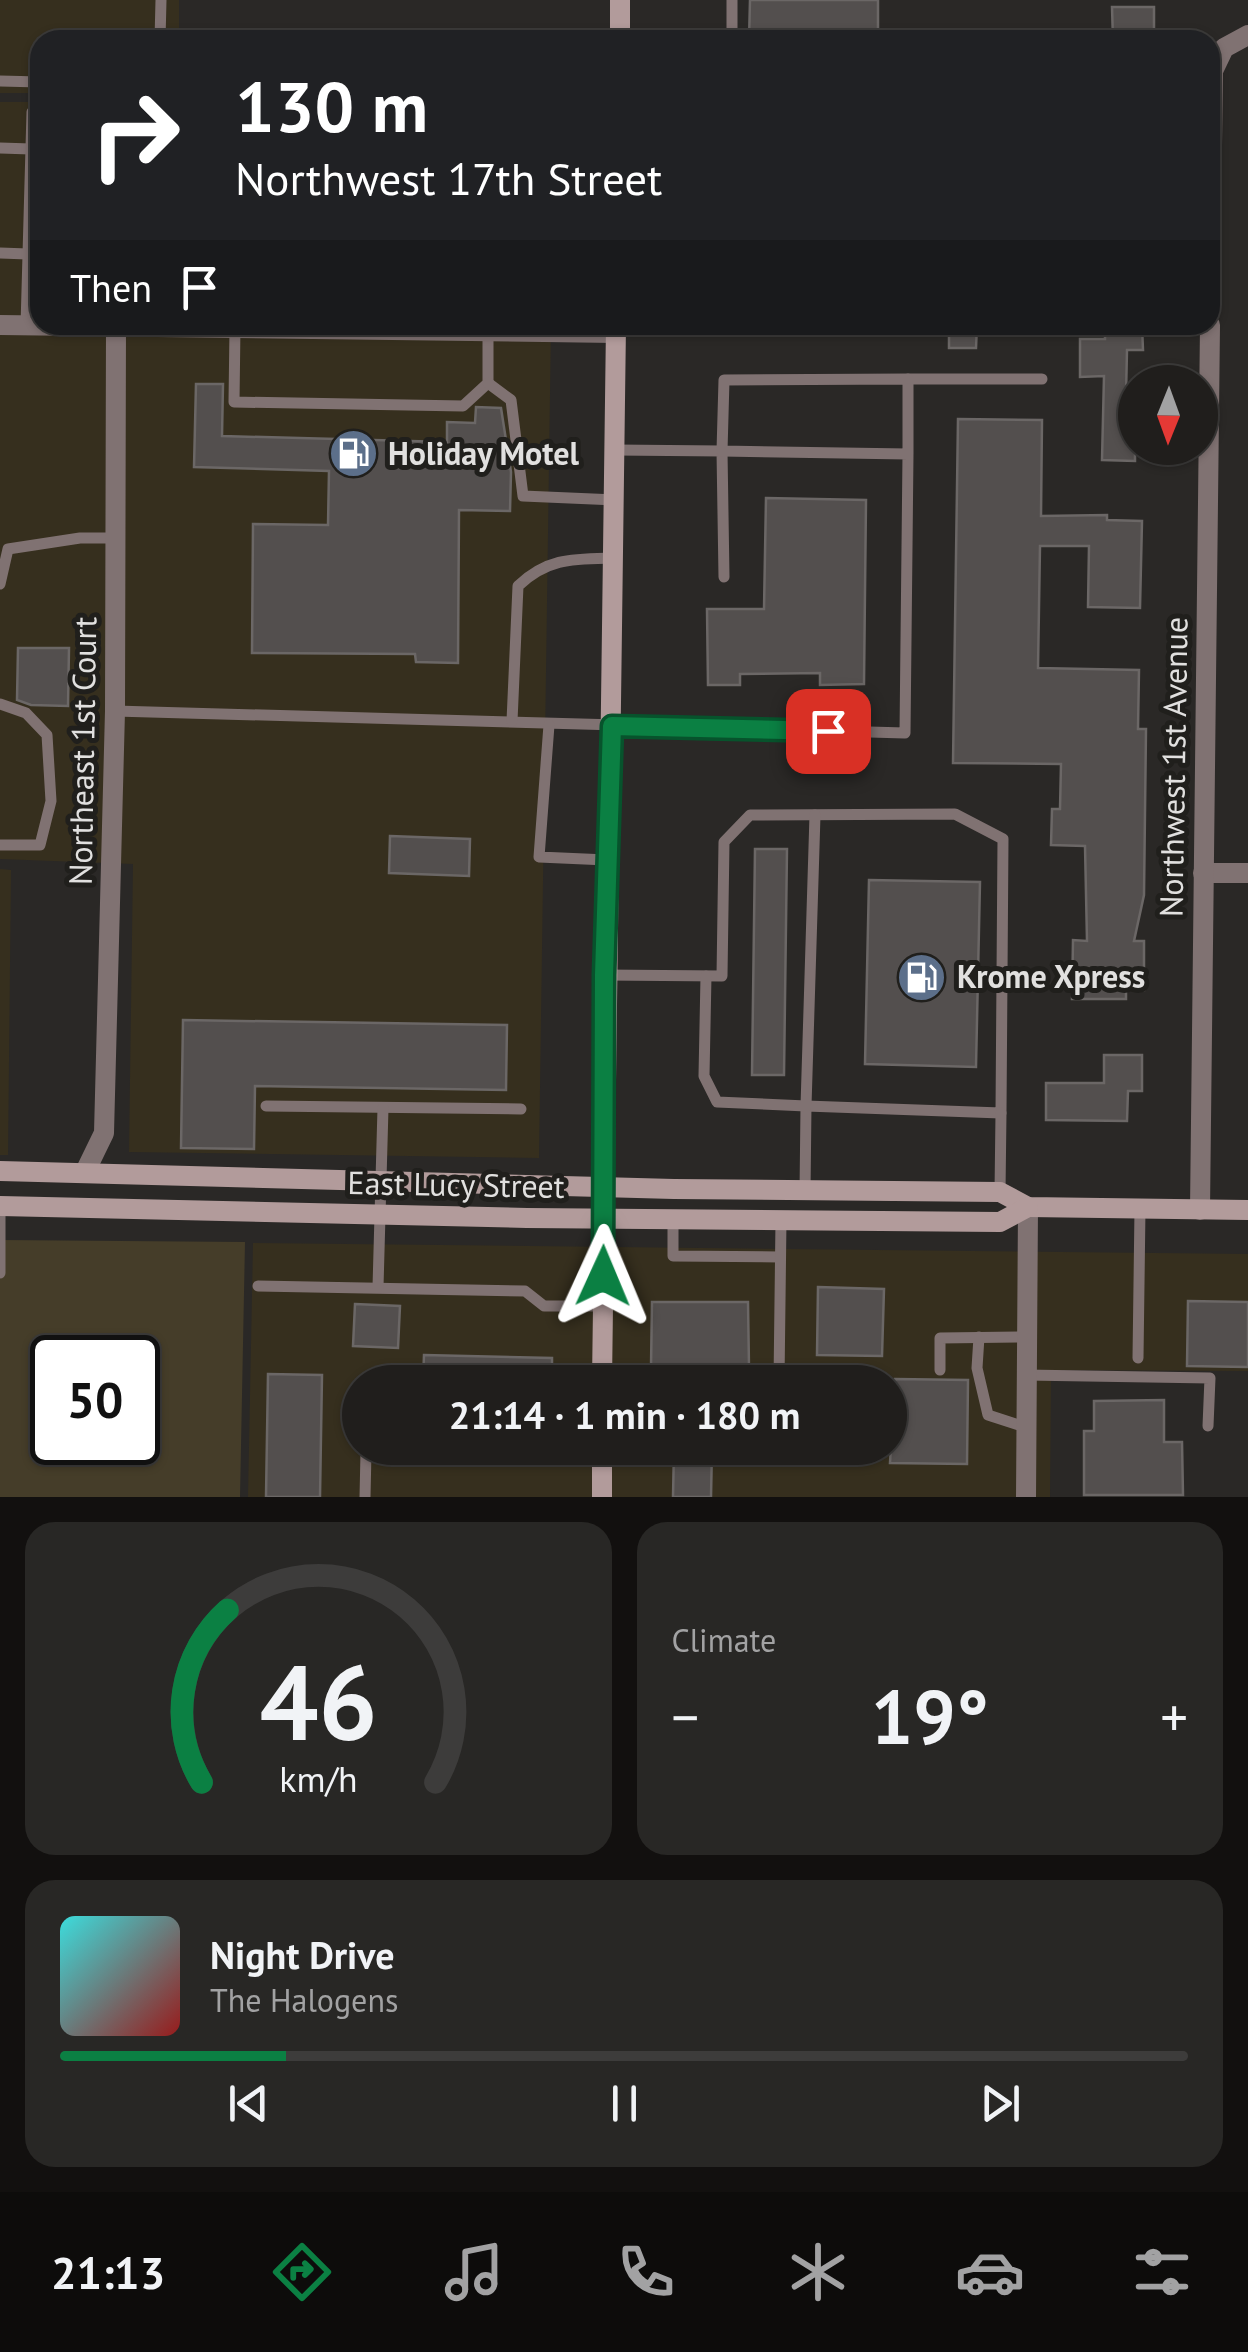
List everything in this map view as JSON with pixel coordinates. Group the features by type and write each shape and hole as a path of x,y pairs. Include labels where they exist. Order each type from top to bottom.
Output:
{"street":[{"path":"620,0 620,30"},
{"path":"1220,60 1224,48 1248,35"},
{"path":"0,326 30,326"},
{"name":"Northeast 1st Court","path":"84,1172 104,1133 115,711 116,335"},
{"path":"602,1365 604,975 612,726 616,335"},
{"name":"Northwest 1st Avenue","path":"1200,1210 1210,335"},
{"path":"1203,873 1248,873"},
{"name":"East Lucy Street","path":"0,1171 804,1192 1000,1192 1028,1207 1248,1210"},
{"path":"119,1174 119,1208"},
{"path":"227,1177 227,1210"},
{"name":"East Lucy Street","path":"0,1206 1000,1222 1028,1207"},
{"path":"1026,1497 1028,1207"},
{"path":"602,1465 602,1497"}],"lane":[{"path":"160,30 161,0"},
{"path":"732,0 732,30"},
{"path":"0,81 30,82"},
{"path":"0,148 30,148"},
{"path":"26,326 30,183"},
{"path":"0,253 28,254"},
{"path":"235,335 234,402 463,406 488,383 488,335"},
{"path":"115,711 905,733 908,379"},
{"path":"724,577 724,380 1042,379"},
{"path":"488,383 511,400 523,496 616,500"},
{"path":"615,450 908,454"},
{"path":"0,584 8,549 80,538 115,538"},
{"path":"512,721 518,586 537,568 560,559 615,558"},
{"path":"0,704 26,712 47,735 50,801 40,845 0,845"},
{"path":"549,724 540,857 607,860"},
{"path":"604,975 722,976 724,842 750,814 954,814 1003,839 1000,1192"},
{"path":"804,1192 816,815"},
{"path":"706,976 704,1076 716,1102 1002,1113"},
{"path":"266,1106 520,1110"},
{"path":"378,1286 383,1108"},
{"path":"0,1206 0,1273"},
{"path":"1138,1358 1140,1209"},
{"path":"673,1218 673,1256 780,1258"},
{"path":"780,1365 781,1220"},
{"path":"258,1286 524,1291 544,1306 603,1306"},
{"path":"940,1370 940,1338 1026,1337"},
{"path":"979,1338 977,1368 988,1415 1025,1427"},
{"path":"1024,1375 1210,1378 1208,1426"},
{"path":"365,1497 366,1465"}],"shaded area":[{"path":"0,0 179,0 179,30 30,30 30,93 0,93"},
{"path":"0,102 30,102 30,335 551,335 539,1158 129,1152 133,864 0,859"},
{"path":"0,869 11,870 8,1155 0,1155"},
{"path":"0,1240 245,1242 240,1497 0,1497"},
{"path":"253,1243 1248,1254 1248,1371 1051,1370 1050,1497 248,1497"}],"building":[{"path":"750,0 878,0 878,30 749,30"},
{"path":"1112,7 1154,7 1154,30 1113,30"},
{"path":"949,335 977,335 976,348 949,348"},
{"path":"1142,335 1143,350 1127,350 1127,365 1118,365 1118,460 1102,460 1104,376 1080,377 1080,339"},
{"path":"196,384 223,384 222,436 447,442 447,422 475,423 476,407 501,408 511,472 510,511 459,510 458,663 416,662 415,654 252,653 253,524 328,525 329,471 194,467"},
{"path":"958,419 1042,420 1041,516 1107,515 1107,520 1142,521 1140,608 1088,607 1089,546 1040,546 1038,668 1139,670 1138,729 1146,729 1144,895 1134,941 1144,941 1144,990 1126,989 1126,999 1072,999 1073,940 1087,941 1085,846 1051,845 1052,809 1060,809 1061,764 953,763"},
{"path":"766,498 866,500 864,684 820,685 820,673 740,674 740,685 708,685 707,609 764,609"},
{"path":"18,648 69,648 68,706 31,705 17,700"},
{"path":"390,836 470,839 469,876 389,873"},
{"path":"755,849 787,849 784,1075 752,1075"},
{"path":"869,880 980,882 976,1067 865,1064"},
{"path":"183,1020 507,1025 506,1090 255,1086 254,1149 181,1148"},
{"path":"1104,1055 1142,1055 1142,1091 1128,1091 1127,1121 1046,1120 1046,1083 1104,1083"},
{"path":"818,1287 884,1289 882,1356 817,1355"},
{"path":"1188,1301 1248,1302 1248,1367 1187,1366"},
{"path":"652,1302 748,1302 749,1365 651,1365"},
{"path":"355,1304 400,1306 398,1348 353,1346"},
{"path":"424,1355 552,1358 552,1365 424,1365"},
{"path":"268,1374 322,1375 320,1497 266,1497"},
{"path":"907,1379 968,1380 967,1464 907,1463"},
{"path":"1164,1400 1164,1442 1182,1442 1183,1495 1084,1495 1084,1431 1094,1431 1094,1401"},
{"path":"674,1465 712,1465 711,1497 673,1497"}],"place":[{"name":"Holiday Motel","path":"353,454"},
{"name":"Krome Xpress","path":"922,977"}],"route":[{"path":"603,1276 605,905 612,726 828,731"}]}
